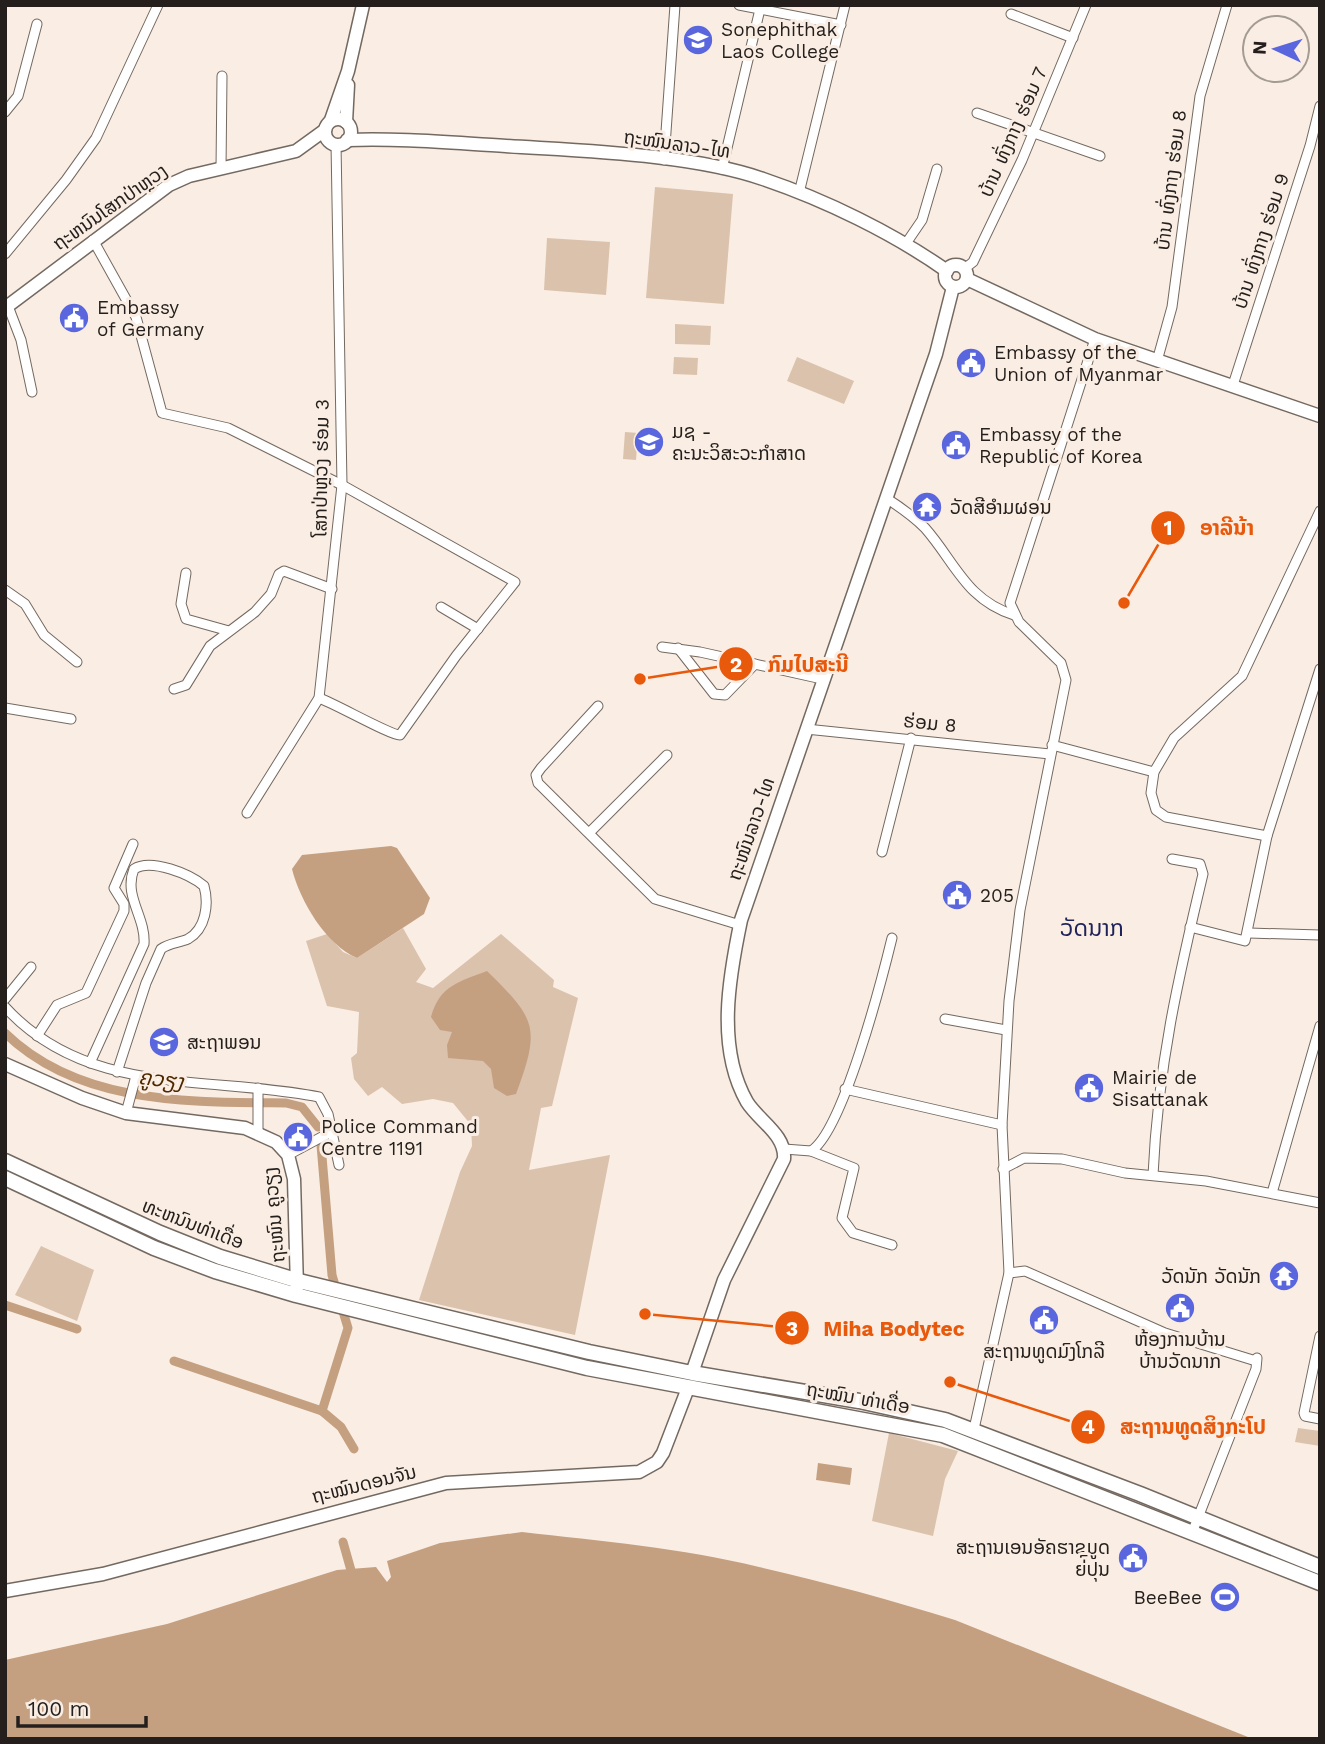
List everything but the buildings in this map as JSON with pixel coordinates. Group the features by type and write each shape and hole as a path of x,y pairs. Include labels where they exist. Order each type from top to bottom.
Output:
{"main road":[{"name":"ທະຫນົນທ່າເດື່ອ","path":"5,1161 160,1233 297,1288"},
{"name":"ທະຫນົນທ່າເດື່ອ","path":"5,1178 154,1248 215,1271 373,1307"},
{"name":"ຖະໝົນ ທ່າເດື່ອ","path":"373,1307 587,1368 859,1401 974,1429 1320,1567"},
{"name":"ຖະໝົນ ທ່າເດື່ອ","path":"690,1380 910,1427 969,1443 1320,1583"},
{"path":"969,1443 974,1429"},
{"path":"1052,1477 1058,1462"}],"street":[{"path":"5,254 66,180 96,138 158,5"},
{"path":"342,136 328,125 348,71 363,5"},
{"path":"664,160 676,5"},
{"path":"739,5 761,7 841,25"},
{"path":"799,194 845,5"},
{"name":"ບ້ານ ທົ່ງກາງ ຮ່ອມ 7","path":"966,274 1033,133 1086,5"},
{"name":"ບ້ານ ທົ່ງກາງ ຮ່ອມ 8","path":"1157,361 1172,307 1200,96 1227,5"},
{"path":"722,169 761,7"},
{"path":"1011,14 1073,38"},
{"path":"5,111 18,96 37,24"},
{"path":"342,136 348,71"},
{"path":"220,169 222,76"},
{"name":"ບ້ານ ທົ່ງກາງ ຮ່ອມ 9","path":"1233,385 1310,146 1320,106"},
{"path":"977,113 1100,156"},
{"name":"ຖະໜົນລາວ-ໄທ","path":"328,125 342,136 569,150 664,160 762,178 907,242 947,271"},
{"name":"ຖະຫນົນໂສກປ່າຫຼວງ","path":"7,307 169,185 220,169 296,152 328,125"},
{"path":"296,152 342,136"},
{"name":"ໂສກປ່າຫຼວງ ຮ່ອມ 3","path":"247,813 319,698 342,485 342,136"},
{"path":"907,242 922,220 937,169"},
{"path":"93,240 136,317 162,413 228,428 342,485 515,582 400,734 390,733 344,707 319,698"},
{"path":"966,274 963,285 953,286 946,280 947,271 955,265 966,274 1095,339 1320,416"},
{"name":"ຖະໜົນລາວ-ໄທ","path":"784,1149 747,1102 733,1060 727,1007 740,925 756,869 936,354 953,286"},
{"path":"7,307 21,340 32,392"},
{"path":"1014,615 1011,596 1095,339"},
{"path":"886,498 928,531 977,597 997,610 1014,615 1064,668 1066,680 1020,910 1006,1030 1002,1125 1009,1273 974,1429"},
{"path":"1268,836 1167,817 1156,810 1151,793 1154,772 1174,738 1242,676 1320,511"},
{"path":"174,689 186,685 210,646 255,612 271,594 279,574 284,571 332,589"},
{"path":"186,573 181,604 186,619 229,631"},
{"path":"5,590 25,604 44,635 77,662"},
{"path":"441,607 478,629"},
{"path":"662,647 678,648 822,679"},
{"path":"678,648 714,694 725,695 755,664"},
{"path":"1190,927 1242,942 1249,933 1268,836 1320,669"},
{"path":"597,706 536,775 538,783 655,899 740,925"},
{"path":"5,708 71,719"},
{"name":"ຮ່ອມ 8","path":"807,729 1051,750 1154,772"},
{"path":"882,852 911,738"},
{"path":"590,832 667,755"},
{"path":"37,1036 57,1005 82,997 92,980 124,911 124,904 114,888 132,844"},
{"path":"1153,1175 1164,1045 1203,868 1200,864 1172,859"},
{"path":"90,1063 144,944 143,929 130,891 134,869 139,866 155,866 188,876 204,886 207,905 203,920 190,937 161,949 146,984 117,1072"},
{"path":"1249,933 1320,935"},
{"path":"811,1151 825,1140 845,1089 880,991 892,938"},
{"path":"5,999 31,967"},
{"path":"5,1007 37,1036 90,1063 135,1078 319,1097 328,1114 340,1165"},
{"path":"945,1019 1006,1030"},
{"path":"1272,1193 1320,1026"},
{"name":"ຖະໜົນ ຄູວຽງ","path":"5,1063 82,1098 127,1108 258,1128 288,1155 294,1179 297,1288"},
{"path":"127,1108 135,1078"},
{"path":"845,1089 1002,1125"},
{"path":"258,1092 258,1128"},
{"path":"288,1155 331,1132"},
{"path":"690,1380 724,1280 782,1165 784,1149 811,1151 854,1168 842,1213 853,1233 892,1245"},
{"path":"1003,1169 1016,1160 1043,1158 1272,1193 1303,1204 1320,1203"},
{"path":"1009,1273 1025,1270 1165,1333 1257,1359 1256,1369 1192,1532"},
{"path":"1320,1336 1304,1413 1305,1416 1320,1419"},
{"name":"ຖະໝົນດອນຈັນ","path":"5,1591 103,1574 446,1483 639,1472 656,1462 663,1453 690,1380"}],"shaded area":[{"path":"655,187 733,194 724,304 646,298"},
{"path":"547,238 610,242 606,295 544,290"},
{"path":"675,324 711,326 710,345 675,344"},
{"path":"674,357 698,358 697,375 673,374"},
{"path":"797,357 854,381 844,404 787,381"},
{"path":"625,432 638,433 636,460 623,459"},
{"path":"391,846 397,848 430,898 424,914 357,958 335,943 316,921 301,895 292,869 302,855"},
{"path":"403,928 426,969 416,982 433,988 501,934 554,980 553,987 578,998 552,1106 541,1108 529,1170 610,1155 575,1335 419,1300 460,1172 472,1146 471,1125 453,1103 433,1099 402,1104 382,1087 368,1096 354,1079 351,1058 357,1053 359,1012 327,1006 306,941 327,934 343,952 357,958"},
{"path":"487,971 516,1001 529,1025 531,1038 524,1071 516,1094 507,1096 494,1088 491,1069 483,1061 448,1058 447,1045 452,1032 440,1030 431,1017 445,991 459,982"},
{"path":"41,1246 94,1270 77,1321 15,1295"},
{"path":"1298,1428 1320,1431 1320,1446 1295,1442"},
{"path":"889,1433 958,1451 945,1479 933,1536 872,1521"},
{"path":"818,1463 852,1468 850,1485 816,1480"},
{"path":"522,1532 730,1560 882,1598 955,1620 1253,1739 5,1739 5,1660 167,1624 337,1570 376,1567 387,1582 391,1577 387,1561 440,1543"}],"waterway":[{"name":"ຄູວຽງ","path":"5,1033 34,1057 101,1087 174,1099 286,1103 302,1107 318,1127"},
{"name":"ຄູວຽງ","path":"321,1145 332,1275 337,1292"},
{"path":"5,1305 77,1329"},
{"name":"ຄູວຽງ","path":"322,1411 348,1328 341,1305"},
{"path":"174,1361 322,1411 341,1427 354,1449"},
{"path":"343,1542 354,1581"}],"place":[{"name":"Sonephithak Laos College","path":"698,40"},
{"name":"Embassy of Germany","path":"74,318"},
{"name":"Embassy of the Union of Myanmar","path":"971,363"},
{"name":"ມຊ - ຄະນະວິສະວະກຳສາດ","path":"649,442"},
{"name":"Embassy of the Republic of Korea","path":"956,445"},
{"name":"ວັດສີອຳມຜອນ","path":"927,507"},
{"name":"ອາລີນ້າ","path":"1124,603"},
{"name":"ກົມໄປສະນີ","path":"640,679"},
{"name":"205","path":"957,895"},
{"name":"ສະຖາພອນ","path":"164,1042"},
{"name":"Mairie de Sisattanak","path":"1089,1088"},
{"name":"Police Command Centre 1191","path":"298,1137"},
{"name":"ວັດນັກ ວັດນັກ","path":"1284,1276"},
{"name":"ຫ້ອງການບ້ານ ບ້ານວັດນາກ","path":"1180,1308"},
{"name":"Miha Bodytec","path":"645,1314"},
{"name":"ສະຖານທູດມົງໂກລີ","path":"1044,1320"},
{"name":"ສະຖານທູດສິງກະໂປ","path":"950,1382"},
{"name":"ສະຖານເອນອັຄຮາຊມູດ ຍ່ົປຸນ","path":"1133,1558"},
{"name":"BeeBee","path":"1225,1597"}],"district":[{"name":"ວັດນາກ","path":"1092,928"}]}
